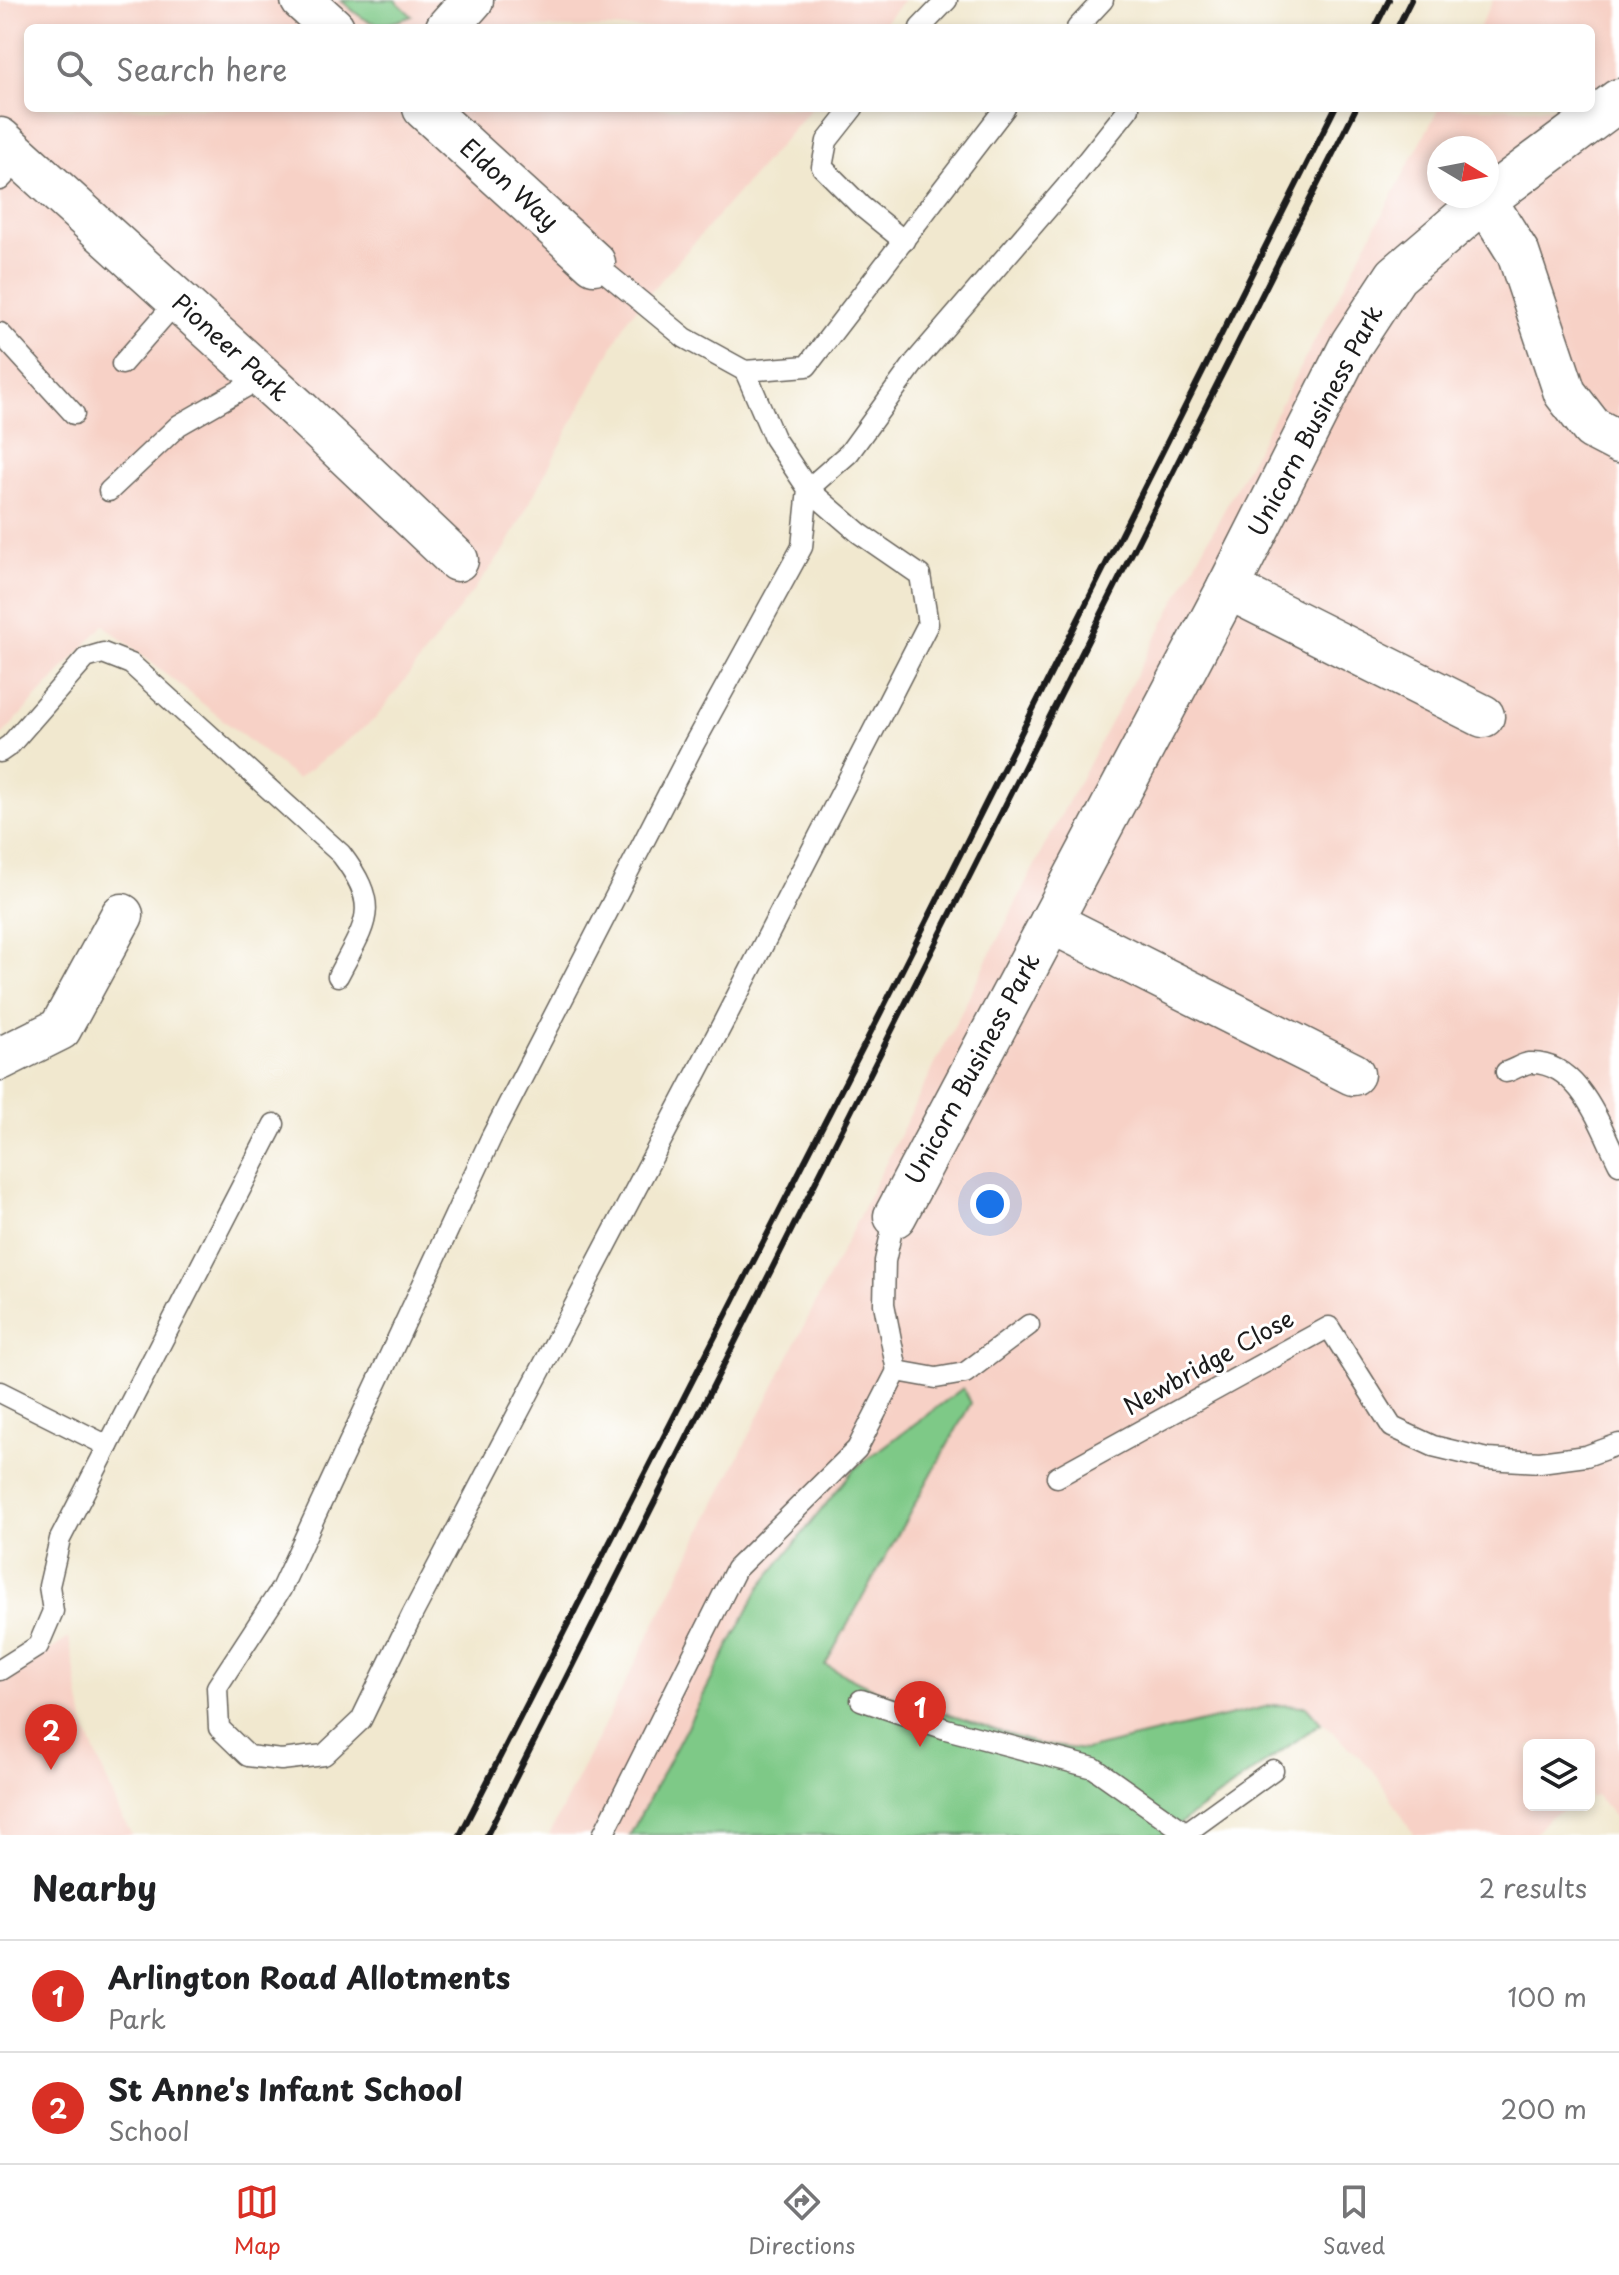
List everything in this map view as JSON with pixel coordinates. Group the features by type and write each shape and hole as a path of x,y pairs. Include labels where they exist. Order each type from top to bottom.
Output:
{"street":[{"path":"302,0 329,24"},
{"path":"451,24 472,0"},
{"name":"Unicorn Business Park","path":"1499,190 1619,100"},
{"name":"Eldon Way","path":"428,112 594,263"},
{"name":"Pioneer Park","path":"7,159 178,300 457,560"},
{"name":"Unicorn Business Park","path":"895,1216 1228,588 1352,343 1396,276 1476,208"},
{"path":"1490,208 1518,253 1565,393 1592,428 1619,442"},
{"path":"1228,588 1483,716"},
{"path":"0,1059 60,1029 122,915"},
{"path":"1051,922 1353,1074"}],"lane":[{"path":"924,24 947,0"},
{"path":"1081,24 1103,0"},
{"path":"850,112 827,141 822,167 861,206 904,241"},
{"path":"594,263 685,338 745,371 807,366 1002,112"},
{"path":"745,371 774,438 808,489 859,533 920,575 928,624 412,1615 361,1720 324,1755 281,1760 248,1756 219,1728 217,1687 281,1589 491,1138 686,758 802,547 808,489 849,453 915,362 1066,187 1126,112"},
{"path":"122,364 178,300"},
{"path":"0,333 74,414"},
{"path":"109,491 179,425 263,377"},
{"path":"0,752 10,745 86,658 103,653 131,664 341,854 357,875 365,892 367,908 363,927 338,976"},
{"path":"1506,1072 1528,1063 1549,1067 1569,1078 1584,1095 1619,1164"},
{"path":"0,1670 38,1646 53,1611 49,1586 60,1539 274,1124"},
{"path":"603,1835 736,1569 857,1449 897,1371 884,1304 885,1261 895,1216"},
{"path":"897,1371 936,1378 965,1373 1029,1325"},
{"name":"Newbridge Close","path":"1057,1477 1329,1327 1392,1427 1433,1446 1487,1459 1540,1462 1586,1456 1619,1444"},
{"path":"0,1392 108,1446"},
{"path":"861,1700 946,1729 1094,1768 1187,1834 1273,1770"}],"shaded area":[{"path":"0,0 904,0 883,24 24,24 24,112 808,112 628,318 505,549 375,719 297,779 104,625 2,735"},
{"path":"1493,0 1619,0 1619,1821 1595,1795 1595,1739 1523,1739 1523,1811 1562,1811 1549,1817 1534,1835 1414,1835 1373,1770 1305,1706 1274,1705 1085,1750 1038,1744 880,1692 825,1665 971,1403 760,1587 630,1835 549,1835 1044,847 1437,112 1595,112 1595,24 1481,24"},
{"path":"69,1638 85,1727 132,1835 0,1835 0,1682"}],"green space":[{"path":"341,0 395,0 412,16 390,23 374,23"},
{"path":"963,1388 971,1403 825,1665 880,1692 1038,1744 1085,1750 1274,1705 1306,1706 1321,1723 1164,1835 630,1835 760,1587 854,1469"}],"railway":[{"path":"1377,24 1389,0"},
{"path":"1399,24 1411,0"},
{"path":"460,1835 881,1012 1333,112"},
{"path":"487,1835 1354,112"}],"place":[{"name":"Arlington Road Allotments","path":"920,1747"},
{"name":"St Anne's Infant School","path":"51,1770"}]}
